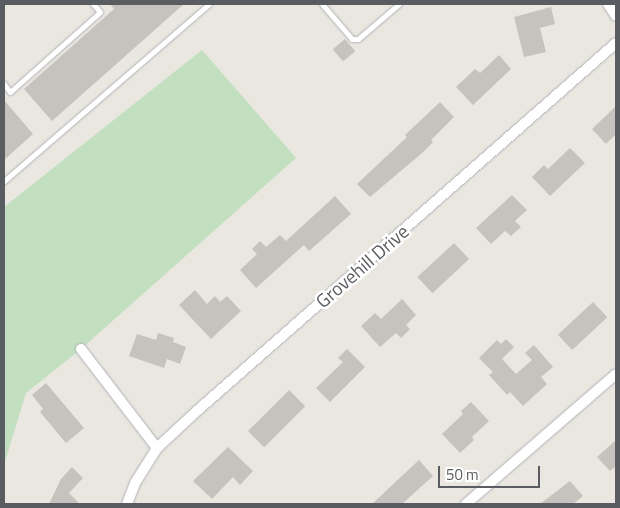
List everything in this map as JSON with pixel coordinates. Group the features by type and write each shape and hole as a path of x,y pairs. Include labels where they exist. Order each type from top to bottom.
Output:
{"street":[{"path":"608,4 616,16"},
{"name":"Grovehill Drive","path":"127,504 135,483 158,448 198,410 616,44"},
{"path":"81,349 158,448"},
{"path":"466,504 616,374"}],"lane":[{"path":"4,84 10,92 100,12 93,4"},
{"path":"4,181 209,4"},
{"path":"322,4 352,39 358,38 399,4"}],"green space":[{"path":"202,50 296,158 81,349 26,393 4,465 4,207"}],"building":[{"path":"110,4 184,4 52,121 24,89 114,9"},
{"path":"551,7 555,24 540,28 546,52 524,57 514,17"},
{"path":"345,39 355,51 343,62 333,49"},
{"path":"499,55 511,69 473,105 456,87 475,69 480,73"},
{"path":"4,100 33,134 4,160"},
{"path":"440,102 454,117 431,140 433,142 422,153 370,197 357,184 407,137 405,135"},
{"path":"616,106 616,134 606,144 592,129"},
{"path":"570,148 585,163 550,196 532,177 544,165 548,169"},
{"path":"512,195 527,210 515,221 521,227 511,236 505,231 491,244 476,228"},
{"path":"335,196 351,214 309,251 304,245 256,288 240,270 257,254 252,249 260,241 266,247 280,235 286,241"},
{"path":"454,243 469,259 432,293 417,277"},
{"path":"195,290 207,304 215,296 220,302 227,296 241,311 211,339 179,305"},
{"path":"402,299 416,315 406,325 410,329 401,338 396,333 380,347 361,326 375,313 381,319"},
{"path":"593,302 607,317 572,350 558,335"},
{"path":"158,333 174,338 173,342 186,347 180,364 167,359 164,368 129,356 137,334 156,340"},
{"path":"506,339 514,347 502,359 516,374 532,360 525,353 534,345 553,367 541,377 547,384 523,406 510,392 507,395 489,375 493,372 479,358 497,340 501,344"},
{"path":"347,349 365,367 330,402 316,388 343,362 338,358"},
{"path":"46,383 84,428 66,443 40,412 43,409 32,395"},
{"path":"289,390 305,406 264,447 248,431"},
{"path":"471,402 489,421 472,437 474,440 460,453 442,434 463,414 461,411"},
{"path":"616,440 616,466 610,471 597,457"},
{"path":"228,447 253,471 240,485 233,477 212,499 193,481"},
{"path":"419,460 433,476 402,504 372,504"},
{"path":"72,467 83,478 69,493 80,504 49,504 61,479"},
{"path":"570,481 583,496 573,504 540,504"}]}
